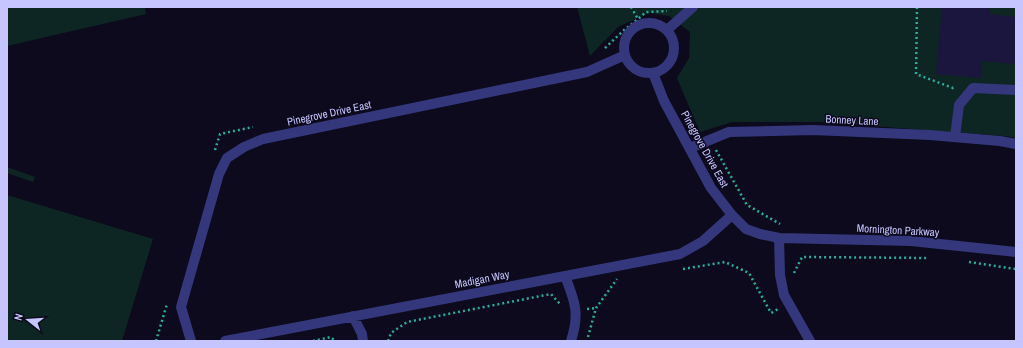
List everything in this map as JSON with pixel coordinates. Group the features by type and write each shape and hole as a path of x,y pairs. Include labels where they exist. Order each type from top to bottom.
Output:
{"street":[{"path":"667,30 693,7"},
{"path":"644,23 652,23 660,26 667,30 672,36 674,44 672,59 661,70 654,73 639,71 633,67 625,55 624,46 630,31 644,23"},
{"name":"Pinegrove Drive East","path":"191,341 181,307 220,174 227,158 244,147 263,139 587,72 625,55"},
{"name":"Pinegrove Drive East","path":"654,73 664,101 710,188 732,215 746,229 779,238"},
{"path":"955,137 959,104 973,88 1016,90"},
{"name":"Bonney Lane","path":"690,148 729,132 813,130 955,137 1016,144"},
{"name":"Madigan Way","path":"225,341 680,254 703,241 732,215"},
{"path":"779,238 780,275 784,295 810,341"},
{"name":"Mornington Parkway","path":"779,238 911,241 1016,252"},
{"path":"565,276 575,300 575,330 571,341"},
{"path":"353,316 362,334 363,341"}],"path":[{"path":"631,7 638,19"},
{"path":"917,7 916,74 953,88 958,86 967,95"},
{"path":"603,51 623,31 646,12 669,12"},
{"path":"213,156 220,134 258,126"},
{"path":"710,140 747,205 784,226"},
{"path":"792,275 802,257 801,239"},
{"path":"802,257 934,258"},
{"path":"964,261 1016,269"},
{"path":"679,269 726,262 749,273 770,313 789,304"},
{"path":"586,341 596,308 617,279 625,278"},
{"path":"388,341 391,333 407,322 551,294 562,307 563,314 596,308"},
{"path":"156,341 169,297"},
{"path":"313,341 331,337 335,341"}],"green space":[{"path":"7,7 145,7 146,14 7,46"},
{"path":"577,7 1016,7 1016,138 820,122 732,122 700,132 677,78 689,58 690,32 669,16 649,13 618,27 590,56"},
{"path":"7,167 35,177 33,182 7,173"},
{"path":"7,195 153,239 122,341 7,341"}],"building":[{"path":"942,7 990,7 989,14 1016,17 1016,64 982,61 981,78 936,74"}]}
